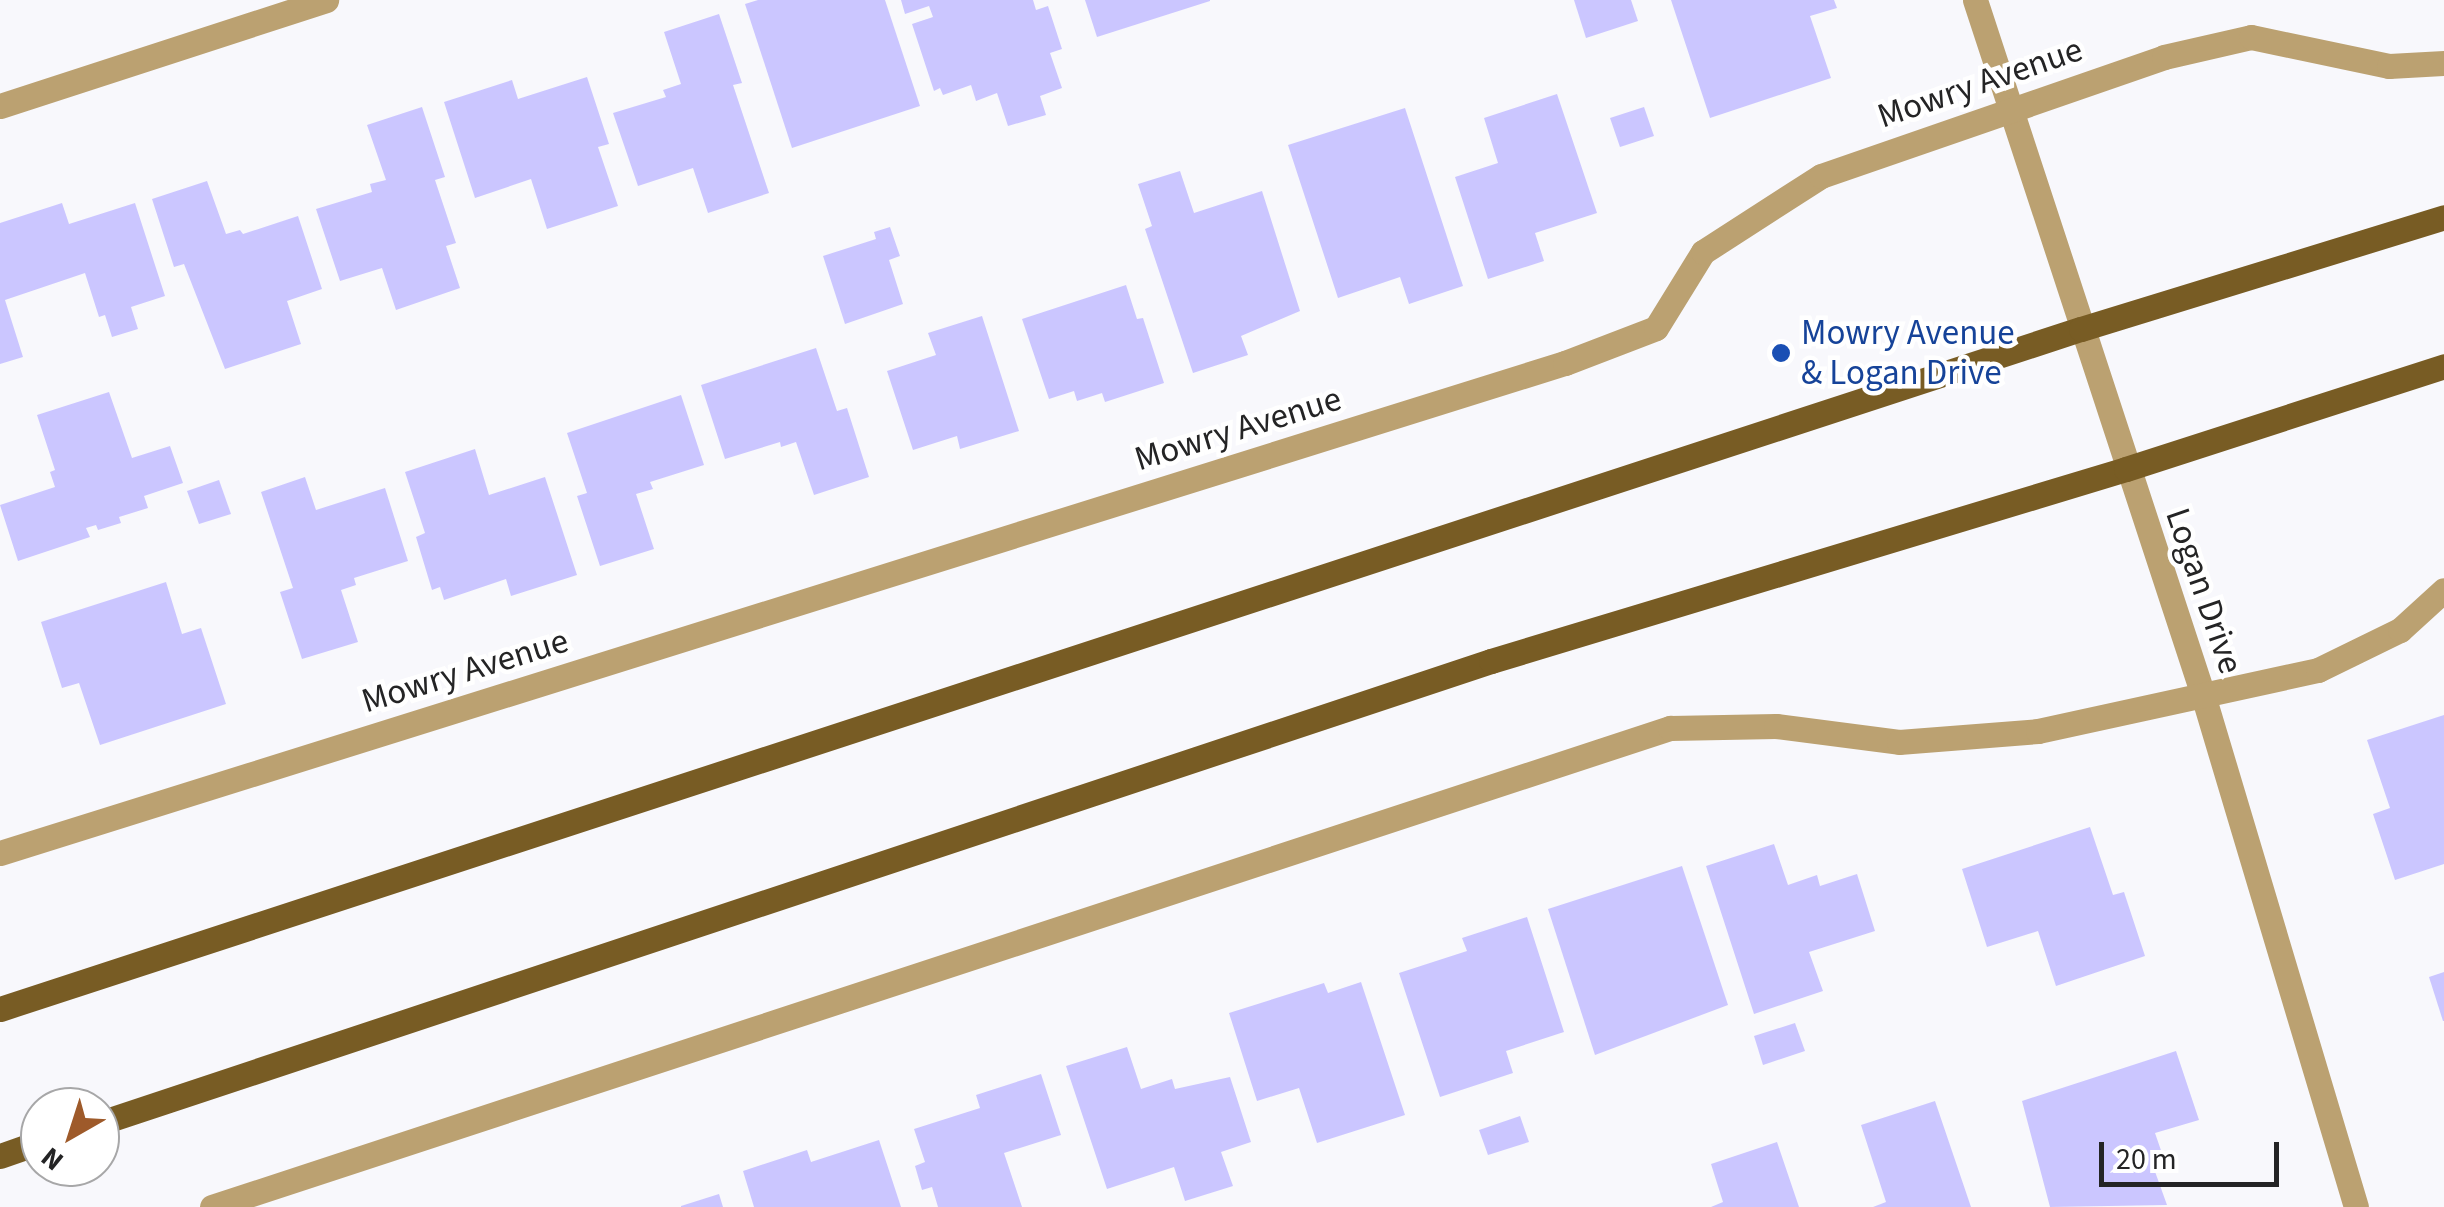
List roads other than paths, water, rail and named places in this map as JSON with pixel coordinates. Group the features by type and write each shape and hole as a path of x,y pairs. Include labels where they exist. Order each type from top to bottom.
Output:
{"main road":[{"path":"0,1009 2081,330 2444,218"},
{"path":"120,1116 1491,662 2126,469 2444,366"}],"street":[{"path":"0,106 326,0"},
{"name":"Logan Drive","path":"1975,0 2203,695 2356,1207"},
{"name":"Mowry Avenue","path":"0,853 1565,364 1656,328 1703,252 1821,176 2164,57 2251,38 2389,66 2444,63"},
{"path":"212,1207 1670,728 1776,726 1898,742 2038,731 2318,670 2400,630 2444,590"}],"place":[{"name":"Mowry Avenue & Logan Drive","path":"1781,353"}]}
